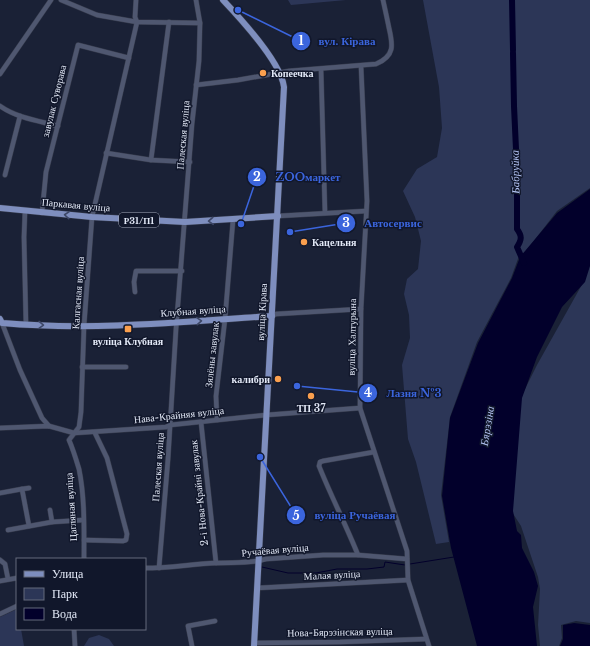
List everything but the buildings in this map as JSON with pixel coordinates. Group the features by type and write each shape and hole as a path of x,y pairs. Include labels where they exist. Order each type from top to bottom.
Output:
{"main road":[{"name":"вуліца Кірава","path":"223,0 248,27 280,73 284,92 254,644"},
{"name":"Паркавая вуліца","path":"0,208 92,218 185,222 278,216"},
{"name":"Клубная вуліца","path":"1,321 26,325 84,326 272,316"}],"street":[{"path":"0,74 51,0"},
{"path":"61,0 97,15 136,22 200,23"},
{"name":"Калгасная вуліца","path":"74,433 79,427 80,420 84,326 92,218 129,58 136,22 136,0"},
{"name":"Палеская вуліца","path":"158,568 168,459 177,322 200,36 200,23 196,0"},
{"path":"196,85 280,73 361,66 376,64 383,61 388,56 392,45 383,0"},
{"path":"151,160 169,22"},
{"name":"завулак Суворава","path":"42,213 46,172 78,45 129,58"},
{"name":"вуліца Халтурына","path":"361,66 367,201 361,310 360,408 407,551 408,580 429,646"},
{"path":"321,69 325,213"},
{"path":"0,106 9,112 20,116 58,126"},
{"path":"5,175 20,116"},
{"path":"106,153 151,160 190,162"},
{"path":"25,211 24,237 26,325"},
{"name":"Паркавая вуліца","path":"278,216 366,211"},
{"name":"Зялёны завулак","path":"217,420 216,396 225,319 233,220"},
{"path":"134,292 136,271 182,271"},
{"name":"Клубная вуліца","path":"272,316 276,314 361,310"},
{"path":"1,321 20,370 42,418 48,426"},
{"path":"82,367 126,367"},
{"name":"Нава-Крайняя вуліца","path":"0,428 48,426 74,433 95,432 166,427 170,425 266,415 360,408"},
{"name":"2-і Нова-Крайні завулак","path":"201,422 216,563"},
{"path":"84,540 123,541 126,540 127,534 107,458 95,432"},
{"name":"Цагляная вуліца","path":"74,433 69,440 79,470 84,558"},
{"path":"358,555 349,531 319,466 320,462 323,461 374,452"},
{"path":"0,493 29,488"},
{"path":"22,489 29,526"},
{"path":"50,510 52,522"},
{"path":"8,530 52,522 83,520"},
{"name":"Ручаёвая вуліца","path":"146,568 258,561 266,559 323,555 358,555 407,563"},
{"path":"0,560 5,564 8,579"},
{"path":"0,581 16,578"},
{"name":"Малая вуліца","path":"257,588 408,580"},
{"path":"0,614 16,606"},
{"path":"192,646 188,626 215,621"},
{"path":"74,630 74,646"},
{"name":"Нова-Бярэзінская вуліца","path":"254,644 426,639"}],"green space":[{"path":"288,0 346,0 291,5"},
{"path":"423,0 590,0 590,188 557,211 526,251 519,256 511,278 477,342 450,417 441,495 449,542 436,544 416,462 408,439 402,365 410,338 409,315 404,294 407,279 418,269 421,241 415,217 403,191 417,169 437,157 442,128 439,87"},
{"path":"590,262 590,623 576,621 561,625 562,638 559,646 540,646 538,625 540,589 538,577 521,526 512,512 520,399 537,365 584,281"},
{"path":"16,609 16,630 21,630 24,646 0,646 0,617"},
{"path":"99,635 109,639 114,646 84,646 89,638"}],"water":[{"name":"Бярэзіна","path":"590,189 590,266 585,282 562,307 537,357 522,398 513,511 517,531 521,535 522,548 534,572 538,586 533,607 537,646 477,646 451,548 442,496 450,418 478,343 512,278 520,257 557,213"},
{"path":"574,623 590,625 590,646 560,646 563,639 563,625"}],"waterway":[{"name":"Бабруйка","path":"512,0 513,50"},
{"name":"Бабруйка","path":"513,53 517,171 517,229 521,238 517,247 524,263"},
{"path":"410,564 454,557"},
{"path":"262,567 288,573 316,573 337,569 367,569 384,567 385,562 405,565"}],"place":[{"name":"вул. Кірава","path":"238,10"},
{"name":"Копеечка","path":"263,73"},
{"name":"ZOOмаркет","path":"241,224"},
{"name":"Автосервис","path":"290,232"},
{"name":"Кацельня","path":"304,242"},
{"name":"вуліца Клубная","path":"128,329"},
{"name":"калибри","path":"278,379"},
{"name":"Лазня №3","path":"297,386"},
{"name":"ТП 37","path":"311,396"},
{"name":"вуліца Ручаёвая","path":"260,457"}]}
